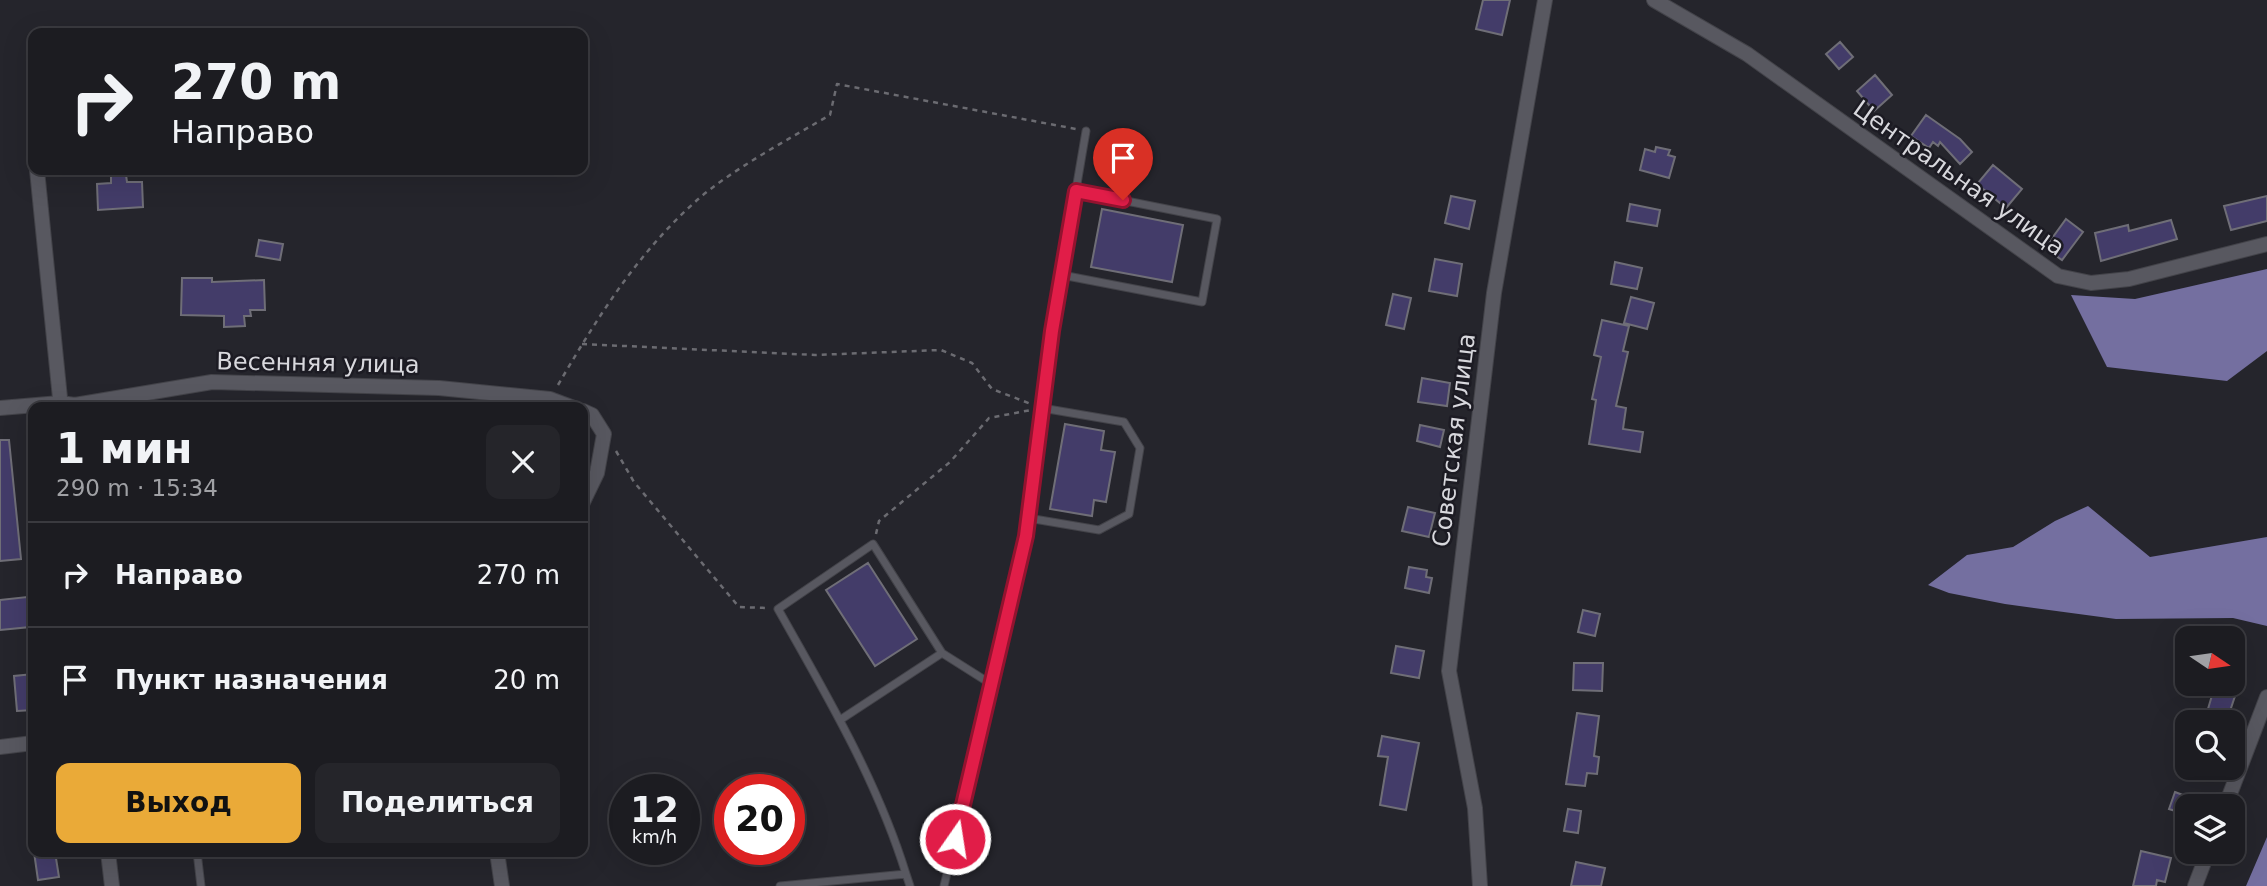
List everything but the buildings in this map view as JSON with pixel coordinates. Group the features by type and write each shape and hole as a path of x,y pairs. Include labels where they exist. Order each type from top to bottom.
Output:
{"street":[{"name":"Советская улица","path":"1480,886 1475,808 1448,671 1494,293 1545,0"},
{"name":"Центральная улица","path":"1654,0 1747,54 2058,276 2091,283 2129,279 2267,244"},
{"path":"38,175 61,402"},
{"name":"Весенняя улица","path":"93,402 212,382 439,388 558,402"},
{"name":"Весенняя улица","path":"0,408 28,407"},
{"path":"588,413 604,434 597,473 588,492"},
{"path":"2230,794 2267,697"},
{"path":"0,747 28,744"},
{"path":"109,857 112,886"},
{"path":"498,857 502,886"},
{"path":"2195,886 2203,864"}],"lane":[{"path":"944,886 1028,518 1042,408 1086,131"},
{"path":"1062,275 1202,302 1217,219 1076,191"},
{"path":"1028,518 1099,530 1129,513 1140,448 1124,422 1042,408"},
{"path":"910,886 893,833 840,720 778,609 873,544 942,653 991,684"},
{"path":"840,720 942,653"},
{"path":"198,857 201,886"},
{"path":"780,886 906,874"}],"path":[{"path":"550,399 582,344 641,256 696,200 830,115 837,84 1086,131"},
{"path":"582,344 815,355 941,350 972,363 992,389 1042,408"},
{"path":"873,544 879,521 950,463 989,418 1042,408"},
{"path":"604,434 634,482 739,607 778,609"}],"shaded area":[{"path":"2267,269 2267,351 2227,381 2107,367 2071,295 2135,299"},
{"path":"2088,506 2150,557 2267,537 2267,626 2233,618 2116,619 2005,604 1949,593 1928,585 1967,555 2013,547 2055,521"},
{"path":"2267,837 2267,886 2246,886"}],"route":[{"path":"955,839 1026,536 1052,331 1076,191 1123,200"}]}
